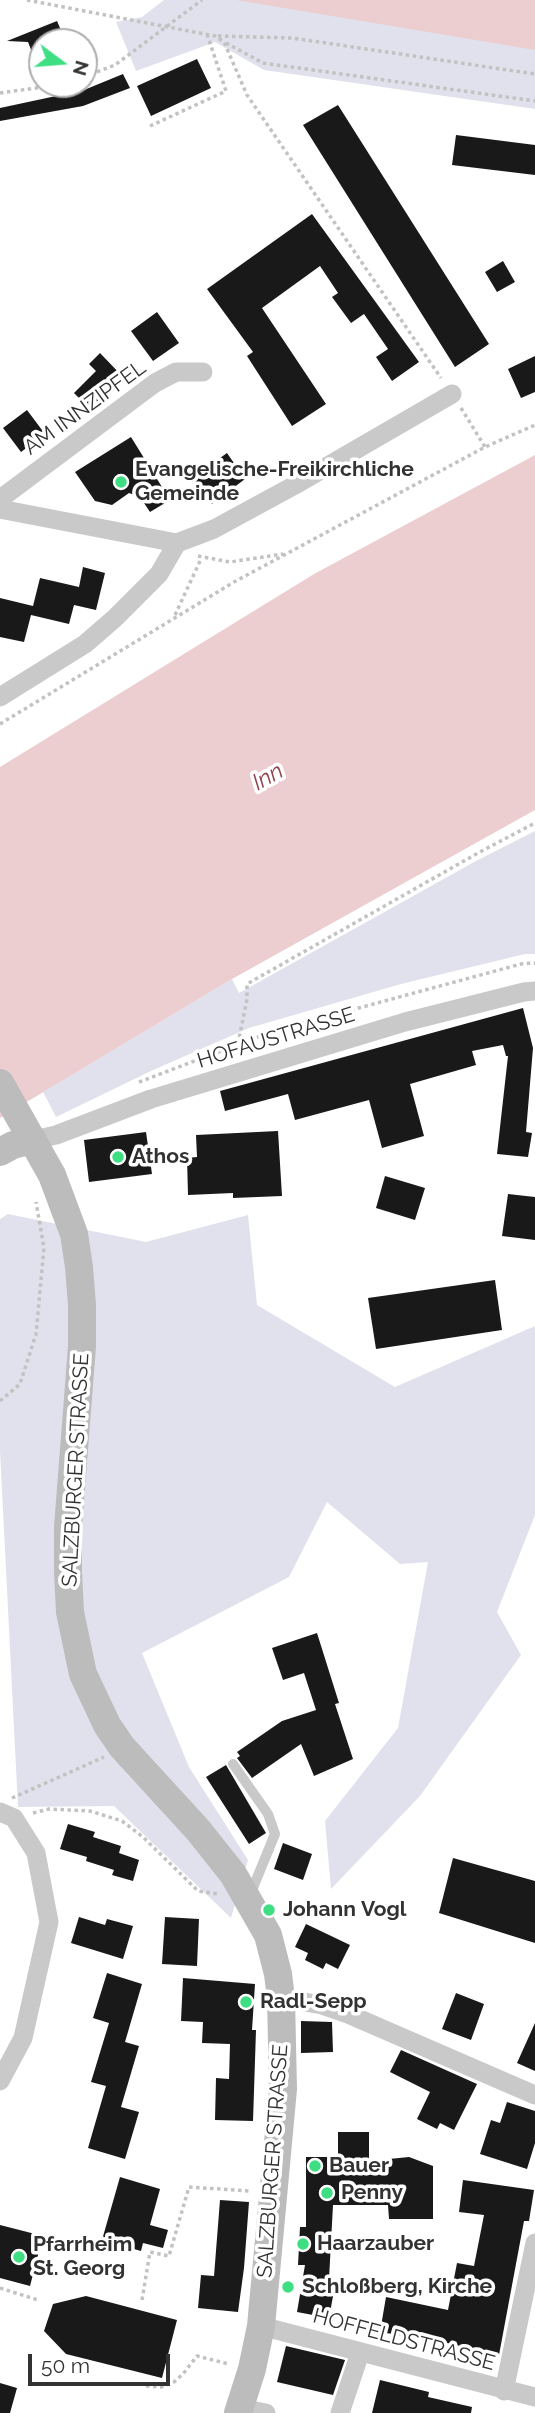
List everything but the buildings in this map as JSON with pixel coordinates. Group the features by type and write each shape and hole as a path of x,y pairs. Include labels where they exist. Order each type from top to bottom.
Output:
{"main road":[{"name":"SALZBURGER STRASSE","path":"0,1083 33,1140 64,1203 74,1234 79,1267 82,1346 68,1527 68,1572 71,1612 83,1674 107,1725 122,1747 219,1855 249,1899 272,1948 281,1998 283,2089 261,2326 252,2369 248,2411"},
{"path":"0,1152 13,1145 33,1140"}],"street":[{"name":"AM INNZIPFEL","path":"0,499 155,383 176,372 203,372"},
{"path":"0,509 177,543 214,529 452,394"},
{"path":"0,697 85,643 115,618 159,574 177,543"},
{"name":"HOFAUSTRASSE","path":"33,1140 56,1135 151,1099 405,1022 535,991"},
{"path":"0,2081 23,2038 49,1923 36,1853 7,1815"},
{"path":"281,1998 322,2005 348,2014 535,2095"},
{"path":"504,2390 535,2243"},
{"name":"HOFFELDSTRASSE","path":"261,2326 535,2397"},
{"path":"340,2413 360,2353"}],"lane":[{"path":"233,1765 268,1814 275,1834 249,1899"}],"path":[{"path":"27,0 215,36 292,38 535,74"},
{"path":"98,72 115,65 202,0"},
{"path":"150,126 226,91 206,34"},
{"path":"215,36 263,63 535,102"},
{"path":"224,42 247,95 452,394"},
{"path":"0,93 28,89"},
{"path":"0,724 174,617 285,554 485,447 535,425"},
{"path":"472,427 485,447"},
{"path":"177,543 202,558 230,562 285,554"},
{"path":"174,617 202,558"},
{"path":"238,1044 247,999 247,984 466,859 535,823"},
{"path":"128,1087 274,1031 521,964 535,963"},
{"path":"0,1401 20,1384 36,1334 44,1248 36,1202"},
{"path":"0,1803 108,1755"},
{"path":"7,1815 49,1809 90,1811 122,1821 143,1837 198,1891 249,1899"},
{"path":"142,2301 150,2252 169,2256 189,2187 272,2192"},
{"path":"0,2288 38,2300"},
{"path":"146,2386 161,2387 174,2382 197,2356 252,2369"}],"shaded area":[{"path":"164,0 535,0 535,109 264,70 215,42 136,71 116,22 142,17"},
{"path":"535,831 535,954 525,954 401,984 249,1028 56,1117 43,1092 232,979 239,993"},
{"path":"8,1214 146,1242 248,1215 257,1305 395,1387 535,1326 535,1515 497,1612 521,1655 420,1796 331,1889 325,1821 398,1728 428,1562 400,1564 327,1502 289,1577 142,1653 189,1767 248,1860 231,1918 114,1806 18,1807 0,1451 0,1219"}],"water":[{"path":"236,0 535,0 535,50"},
{"name":"Inn","path":"535,455 535,810 232,979 0,1118 0,767 314,574"}],"place":[{"name":"Evangelische-Freikirchliche Gemeinde","path":"121,482"},
{"name":"Athos","path":"118,1157"},
{"name":"Johann Vogl","path":"269,1910"},
{"name":"Radl-Sepp","path":"246,2002"},
{"name":"Bauer","path":"315,2166"},
{"name":"Penny","path":"327,2193"},
{"name":"Haarzauber","path":"303,2244"},
{"name":"Pfarrheim St. Georg","path":"19,2257"},
{"name":"Schloßberg, Kirche","path":"288,2287"}]}
